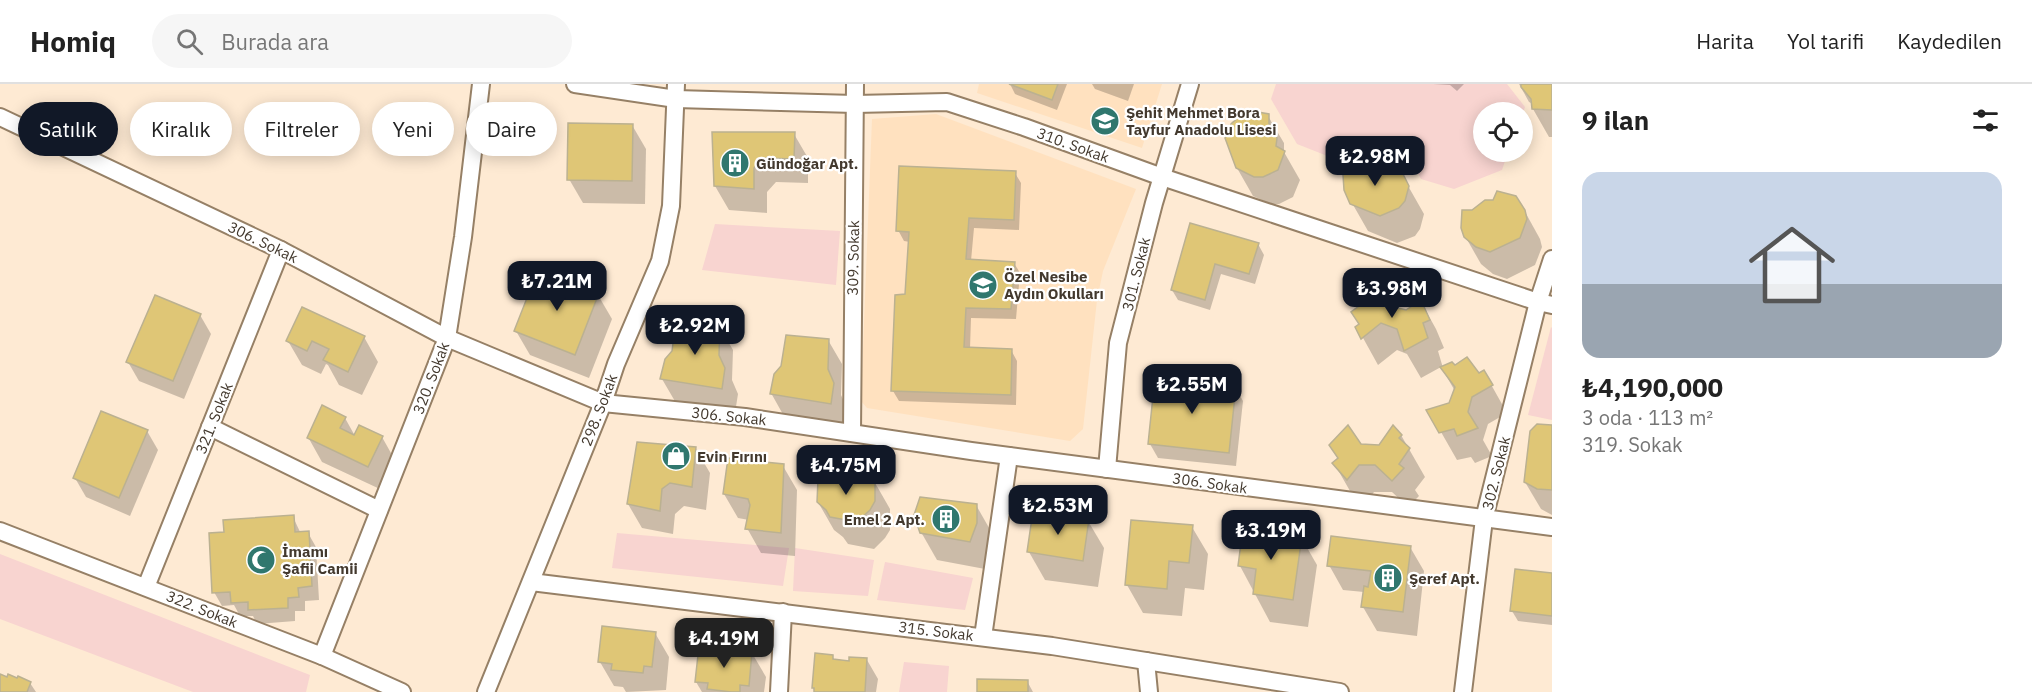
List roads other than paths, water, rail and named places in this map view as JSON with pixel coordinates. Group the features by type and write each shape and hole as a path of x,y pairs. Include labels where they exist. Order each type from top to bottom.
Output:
{"street":[{"name":"320. Sokak","path":"321,656 447,338 464,237 482,84"},
{"name":"310. Sokak","path":"575,84 855,104 947,102 1162,177 1545,304"},
{"name":"309. Sokak","path":"852,433 855,84"},
{"name":"301. Sokak","path":"1107,469 1118,343 1162,177 1190,84"},
{"name":"298. Sokak","path":"486,692 603,403 616,364 660,261 671,206 676,91"},
{"name":"306. Sokak","path":"0,117 281,250 447,338 603,403 745,417 1009,456 1552,528"},
{"name":"321. Sokak","path":"146,587 281,250"},
{"name":"302. Sokak","path":"1464,692 1484,519 1545,304 1552,259"},
{"path":"210,427 379,510"},
{"path":"983,637 1009,456"},
{"name":"322. Sokak","path":"0,531 321,656 402,692"},
{"name":"315. Sokak","path":"531,582 983,637 1340,692"},
{"path":"779,692 783,612"},
{"path":"1146,661 1149,692"}],"place":[{"name":"Şehit Mehmet Bora Tayfur Anadolu Lisesi","path":"1105,121"},
{"name":"Gündoğar Apt.","path":"735,163"},
{"name":"Özel Nesibe Aydın Okulları","path":"983,285"},
{"name":"Evin Fırını","path":"676,456"},
{"name":"Emel 2 Apt.","path":"946,519"},
{"name":"İmamı Şafii Camii","path":"261,560"},
{"name":"Şeref Apt.","path":"1388,578"}]}
